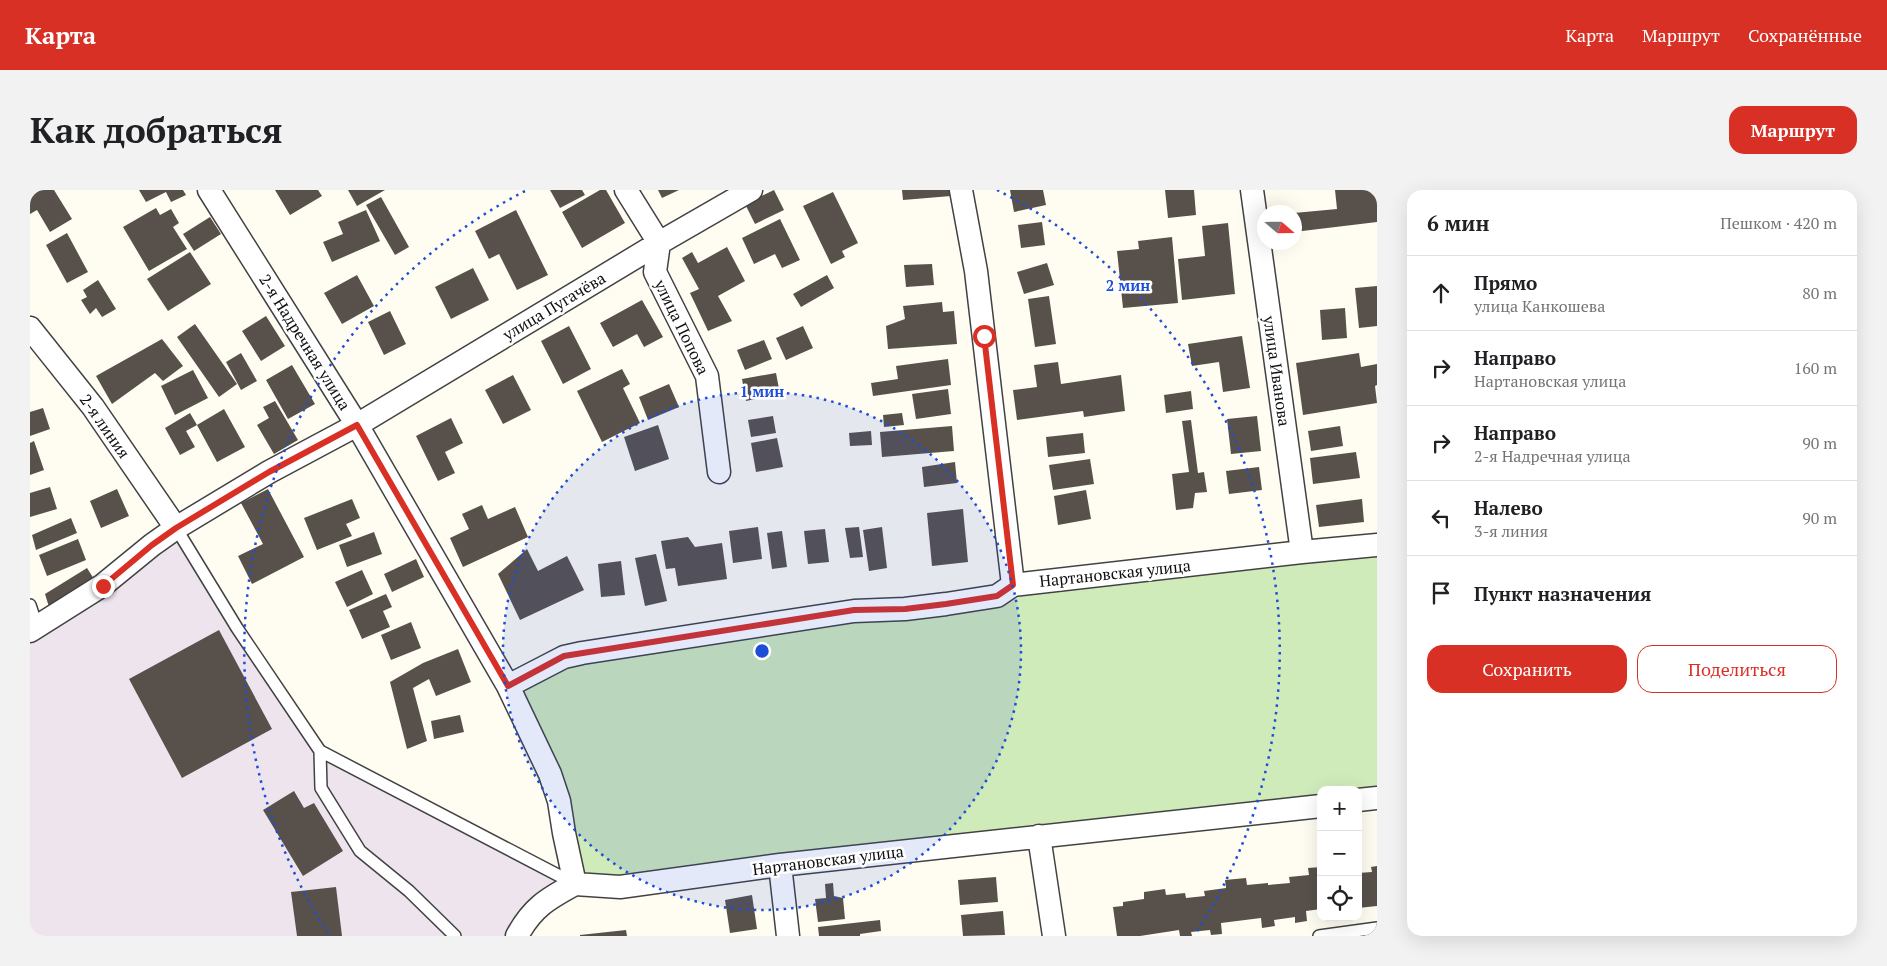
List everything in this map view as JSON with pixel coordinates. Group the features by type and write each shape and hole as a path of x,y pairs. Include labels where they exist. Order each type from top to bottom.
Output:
{"street":[{"name":"2-я Надречная улица","path":"209,190 357,425 508,686 550,774 559,801 575,884"},
{"path":"626,190 659,243"},
{"name":"улица Пугачёва","path":"32,621 103,586 152,545 176,528 269,472 357,425 659,243 751,190"},
{"path":"961,190 976,270 1013,585"},
{"name":"улица Иванова","path":"1252,190 1302,552"},
{"name":"улица Попова","path":"659,243 655,272 707,376 719,472"},
{"name":"2-я линия","path":"30,328 93,407 176,528"},
{"name":"Нартановская улица","path":"508,686 564,656 854,610 905,609 997,596 1013,585 1377,545"},
{"path":"1362,800 1377,798"},
{"name":"Нартановская улица","path":"575,884 620,887 780,865 1317,806"},
{"path":"1039,836 1054,936"},
{"path":"780,865 788,936"},
{"path":"517,936 526,919 548,899 575,884"}],"lane":[{"path":"176,528 236,628 320,750 575,884"},
{"path":"320,750 321,788 360,851 409,891 455,936"},
{"path":"1319,936 1360,933 1377,928"}],"shaded area":[{"path":"176,528 320,751 575,884 517,936 30,936 30,631"}],"green space":[{"path":"1377,545 1377,798 1362,792 1362,786 1317,786 1317,806 575,884 564,833 508,686 564,657"}],"building":[{"path":"37,190 54,190 72,219 50,232 37,210 30,214 30,194"},
{"path":"139,190 183,190 186,195 171,202 166,192 146,202"},
{"path":"275,190 318,190 322,196 290,215"},
{"path":"348,190 385,190 357,206"},
{"path":"550,190 582,190 585,195 560,208"},
{"path":"600,190 606,190 625,223 582,248 562,212"},
{"path":"658,190 679,190 662,198"},
{"path":"774,190 784,210 755,224 745,204"},
{"path":"902,190 950,190 951,196 903,200"},
{"path":"1010,190 1043,190 1046,205 1014,212"},
{"path":"1165,190 1194,190 1196,215 1168,218"},
{"path":"1335,190 1377,190 1377,222 1302,231 1302,212 1337,209"},
{"path":"833,192 858,243 842,251 845,257 831,264 803,206"},
{"path":"381,197 409,247 395,255 366,205"},
{"path":"156,208 160,215 171,209 179,223 173,227 187,249 149,271 123,227"},
{"path":"366,210 380,241 332,262 323,242 343,234 338,222"},
{"path":"516,210 548,275 517,290 499,254 489,259 475,231"},
{"path":"210,217 221,234 194,251 183,234"},
{"path":"780,219 800,260 782,268 775,254 754,264 742,238"},
{"path":"1042,222 1045,245 1021,248 1018,225"},
{"path":"1228,223 1235,294 1182,300 1178,259 1205,256 1202,226"},
{"path":"67,233 88,272 67,283 46,245"},
{"path":"1172,237 1178,303 1123,308 1117,251 1139,249 1138,241"},
{"path":"727,247 745,281 718,296 732,321 708,331 690,293 699,289 682,258 692,252 698,263"},
{"path":"190,252 211,284 168,311 147,279"},
{"path":"1047,263 1054,285 1024,294 1017,272"},
{"path":"932,264 934,285 906,287 904,265"},
{"path":"473,268 489,300 451,319 435,287"},
{"path":"357,275 374,306 342,324 324,293"},
{"path":"827,275 834,288 801,307 793,294"},
{"path":"98,280 116,309 102,317 96,308 90,314 81,300 87,297 83,290"},
{"path":"1377,286 1377,326 1359,328 1355,288"},
{"path":"1049,296 1056,344 1035,347 1028,299"},
{"path":"642,300 663,337 644,347 637,334 613,347 600,323"},
{"path":"942,302 943,312 954,311 957,344 888,349 886,326 905,319 903,306"},
{"path":"1345,308 1347,338 1322,340 1320,310"},
{"path":"390,311 406,344 384,355 368,322"},
{"path":"266,316 285,346 261,361 242,331"},
{"path":"195,324 237,384 219,397 177,337"},
{"path":"569,326 591,369 563,384 541,341"},
{"path":"803,326 813,348 786,360 776,338"},
{"path":"1242,336 1250,388 1223,392 1219,362 1192,366 1188,344"},
{"path":"162,339 183,366 163,381 155,373 112,404 96,376"},
{"path":"764,340 772,359 745,370 737,350"},
{"path":"241,353 257,381 241,390 226,362"},
{"path":"1359,353 1361,367 1377,364 1377,385 1375,386 1377,403 1303,415 1296,363"},
{"path":"948,359 951,385 873,396 871,383 898,379 896,366"},
{"path":"1058,362 1061,384 1121,375 1125,411 1084,417 1083,411 1017,420 1013,390 1037,387 1034,365"},
{"path":"292,365 315,404 288,419 266,380"},
{"path":"622,369 630,384 623,388 640,423 602,442 577,391"},
{"path":"193,370 208,398 175,415 161,386"},
{"path":"776,373 780,394 746,401 742,379"},
{"path":"513,375 531,410 503,424 485,390"},
{"path":"669,384 679,407 648,420 639,397"},
{"path":"948,389 951,414 916,419 912,394"},
{"path":"1191,391 1193,409 1166,413 1164,395"},
{"path":"275,401 298,440 274,454 257,425 269,418 263,407"},
{"path":"43,408 50,429 30,436 30,412"},
{"path":"224,409 245,447 217,462 197,425"},
{"path":"190,413 197,425 186,431 195,447 180,455 165,428"},
{"path":"902,413 904,425 884,427 883,415"},
{"path":"773,416 776,433 751,437 748,420"},
{"path":"1257,416 1261,451 1231,454 1227,419"},
{"path":"451,418 463,443 445,452 455,473 438,481 416,436"},
{"path":"1191,420 1198,473 1204,472 1207,492 1195,493 1193,508 1176,510 1172,474 1189,472 1182,421"},
{"path":"658,425 669,459 635,471 624,437"},
{"path":"952,426 954,451 882,457 880,432"},
{"path":"1340,426 1343,446 1311,451 1308,431"},
{"path":"871,431 872,445 850,446 849,433"},
{"path":"1083,433 1085,453 1048,457 1046,437"},
{"path":"777,438 783,467 756,472 751,443"},
{"path":"34,441 44,470 30,475 30,443"},
{"path":"1356,452 1360,478 1313,484 1310,458"},
{"path":"1090,459 1094,484 1053,490 1049,465"},
{"path":"955,462 957,483 924,487 922,467"},
{"path":"1259,467 1262,490 1229,494 1226,471"},
{"path":"50,487 57,509 30,517 30,493"},
{"path":"117,489 129,516 101,528 90,501"},
{"path":"268,489 304,557 252,584 238,556 263,544 241,503"},
{"path":"1086,490 1091,519 1058,525 1054,496"},
{"path":"352,499 360,518 346,524 352,536 317,550 304,518"},
{"path":"1362,499 1364,522 1319,527 1316,505"},
{"path":"482,505 488,519 515,507 528,537 463,567 450,538 469,529 462,514"},
{"path":"963,509 968,562 932,566 927,513"},
{"path":"71,518 77,533 36,550 32,535"},
{"path":"758,527 762,559 733,563 729,531"},
{"path":"859,527 863,557 850,558 845,528"},
{"path":"882,527 887,568 869,571 863,530"},
{"path":"825,529 829,562 808,564 804,531"},
{"path":"782,531 787,567 772,569 767,533"},
{"path":"374,532 382,554 347,567 339,545"},
{"path":"688,537 695,547 722,543 727,579 678,586 675,568 666,569 661,541"},
{"path":"78,539 86,560 47,576 39,555"},
{"path":"527,549 538,571 567,556 584,590 520,620 498,574"},
{"path":"656,554 667,601 645,606 635,558"},
{"path":"416,559 424,577 392,592 384,574"},
{"path":"621,561 625,595 601,597 598,564"},
{"path":"87,568 94,579 49,607 45,594"},
{"path":"362,570 373,594 347,607 335,582"},
{"path":"386,594 392,607 383,611 390,627 362,639 349,610"},
{"path":"411,622 421,648 391,660 381,635"},
{"path":"219,630 272,729 182,778 129,679"},
{"path":"458,649 471,682 436,696 429,679 413,688 427,741 407,749 390,682 423,663"},
{"path":"460,715 464,732 434,739 431,721"},
{"path":"294,791 304,808 314,803 343,851 303,876 263,810"},
{"path":"1377,866 1377,906 1362,908 1362,873 1372,872 1371,867"},
{"path":"1317,867 1317,910 1306,911 1307,921 1295,923 1295,917 1274,920 1275,926 1262,928 1261,918 1221,923 1222,934 1211,935 1210,930 1191,932 1192,936 1180,936 1179,930 1140,936 1117,936 1113,907 1123,906 1123,902 1144,899 1144,892 1165,889 1166,895 1185,893 1186,898 1205,896 1204,891 1226,888 1225,880 1246,878 1247,885 1290,883 1289,877 1309,875 1308,868"},
{"path":"996,877 998,902 960,905 958,880"},
{"path":"833,883 834,896 843,898 845,919 818,922 815,899 826,898 825,884"},
{"path":"336,887 342,936 297,936 291,892"},
{"path":"752,895 757,929 730,933 725,900"},
{"path":"1003,911 1005,935 963,936 961,915"},
{"path":"880,920 881,931 860,934 860,936 819,936 818,927"},
{"path":"626,930 627,936 580,936 580,935"}],"route":[{"path":"103,586 152,545 176,528 269,472 357,425 508,686 564,656 854,610 905,609 997,596 1013,585 984,336"}]}
